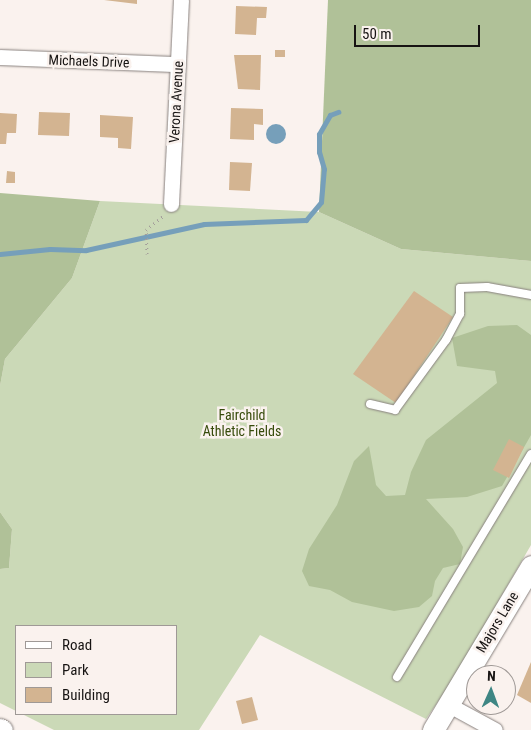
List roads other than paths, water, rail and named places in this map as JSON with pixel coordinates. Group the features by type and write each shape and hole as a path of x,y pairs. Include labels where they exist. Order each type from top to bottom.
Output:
{"street":[{"name":"Verona Avenue","path":"172,204 181,0"},
{"name":"Michaels Drive","path":"0,57 178,64"},
{"name":"Majors Lane","path":"433,730 531,566"},
{"path":"449,705 495,730"}],"lane":[{"path":"370,404 395,410 451,331 460,314 460,288 487,287 531,295"},
{"path":"397,677 531,454"}],"water":[{"path":"276,124 283,127 286,134 283,141 276,144 269,141 266,134 269,127"}],"waterway":[{"path":"0,254 50,249 86,250 204,224 306,220 321,202 324,169 319,152 319,134 330,115 338,112"}],"park label":[{"name":"Fairchild Athletic Fields","path":"242,424"}]}
